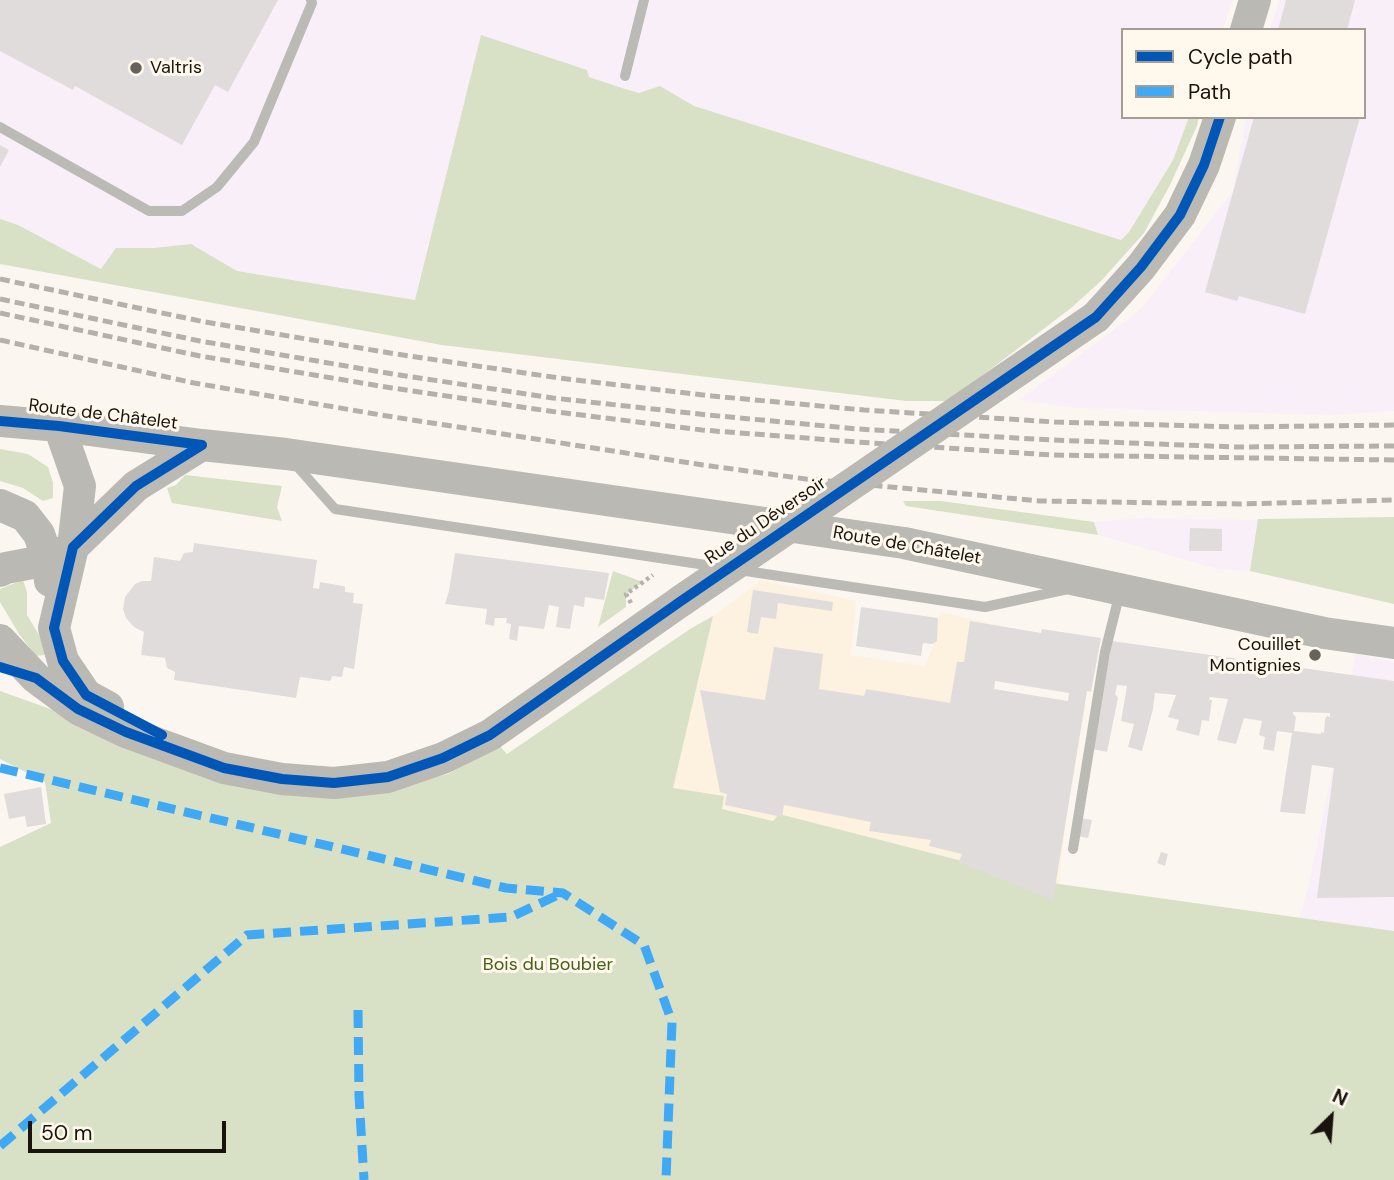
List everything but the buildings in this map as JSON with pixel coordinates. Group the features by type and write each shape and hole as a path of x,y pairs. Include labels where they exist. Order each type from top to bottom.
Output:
{"main road":[{"path":"1247,28 1255,0"},
{"name":"Rue du Déversoir","path":"0,640 36,678 78,709 126,732 223,768 282,779 334,783 388,777 443,758 490,735 1096,317 1141,267 1180,215 1204,165 1219,119"},
{"name":"Route de Châtelet","path":"0,421 286,454 904,543 1324,633 1394,643"},
{"name":"Rue du Déversoir","path":"59,426 80,486 60,554 54,628 63,661 86,695 223,768"},
{"path":"0,571 60,554 136,486 202,445"},
{"path":"0,505 25,516 60,554"},
{"path":"0,667 36,678"}],"lane":[{"path":"0,127 149,211 182,211 217,187 254,142 311,0"},
{"path":"625,76 644,0"},
{"path":"286,454 335,509 985,607 1108,587 1105,652 1073,849"}],"shaded area":[{"path":"0,0 1233,0 1223,28 1121,28 1121,119 1188,119 1173,160 1129,232 1121,240 694,106 660,86 639,93 625,89 589,77 586,70 481,36 415,300 237,271 191,244 154,248 102,269 18,225 0,219"},
{"path":"1279,0 1394,0 1394,411 1331,415 1076,408 1019,400 1146,303 1233,191 1246,119 1366,119 1366,28 1271,28"},
{"path":"1141,518 1259,520 1250,571 1217,569 1098,535 1094,522"},
{"path":"761,580 856,601 851,655 925,666 934,644 940,612 1003,626 994,690 1086,705 1066,819 1059,884 970,864 779,814 773,821 721,808 724,797 672,788 713,616"},
{"path":"1356,654 1394,662 1394,931 1299,918 1308,888"}],"green space":[{"path":"481,35 587,70 589,77 625,89 639,93 660,86 694,106 1121,240 1129,232 1173,160 1188,119 1199,119 1170,185 1144,233 1101,281 1071,308 949,401 906,401 442,345 0,264 0,219 18,225 101,269 116,248 191,244 237,271 415,300"},
{"path":"0,449 28,454 48,467 53,483 53,498 43,501 23,488 0,481"},
{"path":"185,475 282,486 277,507 282,521 172,503 167,488 176,485"},
{"path":"903,501 941,501 1094,522 1098,535 906,506"},
{"path":"1394,517 1394,604 1250,571 1258,519"},
{"path":"613,571 643,582 626,594 626,607 598,627"},
{"path":"23,580 27,592 27,615 48,650 45,655 36,656 0,602 0,589"},
{"name":"Bois du Boubier","path":"713,616 673,788 724,796 722,809 773,821 779,814 1059,884 1394,931 1394,1180 0,1180 0,847 51,823 45,782 0,759 0,691 56,711 339,795 448,774 498,744 507,754"}],"railway":[{"path":"0,279 205,322 396,354 559,378 712,396 864,410 1055,422 1236,427 1394,425"},
{"path":"0,299 200,341 393,374 553,398 708,415 858,429 1052,440 1236,447 1394,446"},
{"path":"0,313 200,356 392,388 702,430 1051,455 1394,460"},
{"path":"0,340 194,383 387,416 806,479 1040,501 1241,504 1394,500"}],"marked path":[{"path":"0,768 506,888 563,893 644,945 672,1022 666,1180"},
{"path":"0,1146 247,935 511,917 560,894"},
{"path":"358,1010 364,1180"}],"cycle path":[{"path":"0,667 36,678 78,709 126,732 224,768 282,779 334,783 388,777 443,758 490,735 1096,317 1141,267 1180,215 1204,165 1219,119"},
{"path":"0,421 202,445"},
{"path":"162,735 86,695 63,661 54,628 73,547 136,486 202,445"}],"place":[{"name":"Valtris","path":"136,68"},
{"name":"Couillet Montignies","path":"1315,655"}]}
